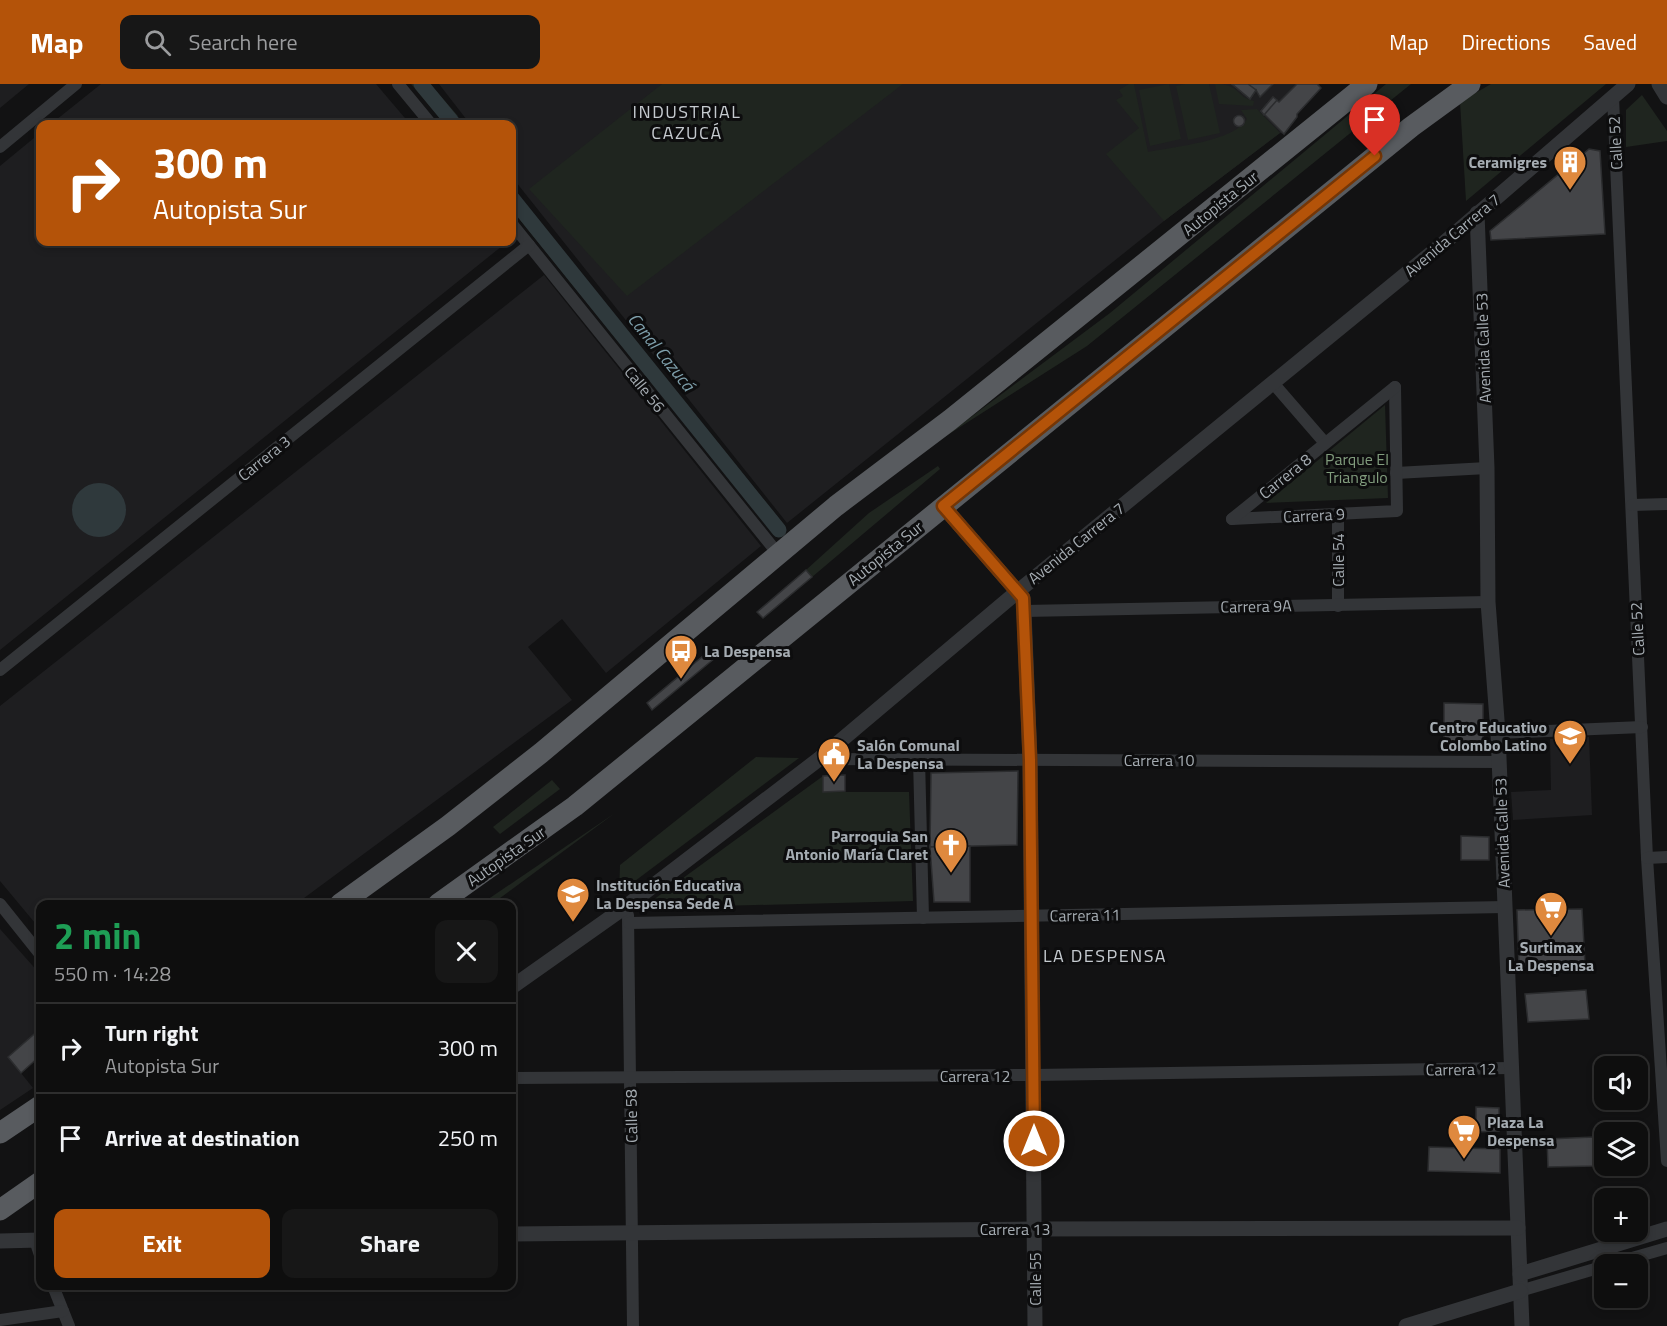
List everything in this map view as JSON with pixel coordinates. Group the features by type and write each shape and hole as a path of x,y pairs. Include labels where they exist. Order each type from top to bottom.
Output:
{"highway":[{"name":"Autopista Sur","path":"345,900 447,826 541,753 836,506 959,414 1367,84"},
{"name":"Autopista Sur","path":"444,900 575,806 1411,127 1470,84"},
{"path":"0,1132 36,1109"},
{"path":"0,1210 36,1185"}],"street":[{"path":"0,147 76,84"},
{"path":"398,84 428,120"},
{"name":"Avenida Carrera 7","path":"516,984 628,905 819,759 1017,591 1273,383 1477,213 1628,84"},
{"path":"1659,84 1667,97"},
{"name":"Calle 52","path":"1613,97 1647,858 1667,1161"},
{"name":"Avenida Calle 53","path":"1477,213 1487,468 1488,602 1498,733 1522,1326"},
{"name":"Calle 56","path":"516,229 779,555"},
{"name":"Carrera 3","path":"0,670 529,245"},
{"path":"1273,383 1325,443"},
{"name":"Carrera 8","path":"1232,519 1395,387 1396,473"},
{"path":"1396,473 1487,468"},
{"name":"Carrera 9","path":"1232,519 1397,512 1396,473"},
{"path":"1632,505 1667,504"},
{"name":"Calle 55","path":"943,506 1023,598 1030,760 1035,1326"},
{"name":"Calle 54","path":"1338,514 1338,606"},
{"name":"Carrera 9A","path":"1024,611 1488,602"},
{"path":"1498,733 1642,727"},
{"name":"Carrera 10","path":"819,759 1499,762"},
{"path":"919,759 923,918"},
{"path":"1647,858 1667,858"},
{"path":"0,904 36,949"},
{"name":"Calle 58","path":"628,905 633,1326"},
{"name":"Carrera 11","path":"629,923 1505,907"},
{"name":"Carrera 12","path":"516,1077 1033,1076 1511,1068"},
{"name":"Carrera 13","path":"516,1234 1034,1229 1518,1228"},
{"path":"1520,1274 1667,1229"},
{"path":"0,1241 36,1245"},
{"path":"1646,1254 1667,1248"},
{"path":"1416,1324 1594,1269"},
{"path":"55,1290 69,1326"},
{"path":"0,1320 63,1311"}],"shaded area":[{"path":"0,84 29,84 0,108"},
{"path":"101,84 376,84 407,120 56,120"},
{"path":"439,84 1319,84 1321,88 1298,112 1284,134 1280,133 1164,221 787,523 516,182 516,120 467,120"},
{"path":"36,136 36,246 502,246 0,650 0,166"},
{"path":"544,275 761,546 606,673 562,619 528,647 572,700 301,900 36,900 36,924 0,881 0,706"},
{"path":"94,483 104,483 114,487 122,495 126,510 122,525 114,533 104,537 94,537 84,533 76,525 72,515 72,505 76,495 84,487"},
{"name":"Centro Educativo Colombo Latino","path":"1589,737 1592,815 1513,820 1511,792 1551,790 1550,739"},
{"path":"0,929 36,970 36,1032 8,1057 33,1088 0,1110"}],"green space":[{"path":"411,84 430,84 458,116 452,120 442,120"},
{"path":"662,84 903,84 627,296 529,189"},
{"path":"1129,84 1134,84 1148,152 1202,142 1230,133 1247,119 1241,110 1257,109 1280,133 1164,221 1106,154 1139,128 1116,100 1123,96 1119,90"},
{"path":"1169,84 1181,139 1150,146 1139,90"},
{"path":"1209,84 1220,133 1188,140 1176,86"},
{"path":"1215,84 1234,88 1244,97 1254,101 1253,106 1219,104"},
{"path":"1386,84 1411,84 1087,346 943,438 1110,313"},
{"path":"1491,84 1606,84 1466,201 1460,102"},
{"path":"1642,95 1667,131 1667,141 1626,147 1626,110"},
{"path":"516,193 785,526 774,534 516,215"},
{"name":"Parque El Triangulo","path":"1385,405 1388,498 1266,503"},
{"path":"938,466 940,469 812,577 806,570 869,513"},
{"path":"756,757 799,758 619,893 620,865"},
{"path":"823,776 824,792 909,792 913,901 642,908"},
{"path":"552,780 560,789 500,834 493,827"},
{"path":"615,813 497,900 487,900"}],"building":[{"path":"1232,84 1273,84 1260,97 1256,90 1250,99"},
{"path":"1232,84 1248,84 1256,90 1250,99"},
{"path":"1297,84 1317,84 1321,88 1297,114 1284,134 1261,111 1273,97 1279,102"},
{"path":"1273,97 1277,100 1264,115 1261,111"},
{"path":"1239,116 1243,117 1243,125 1239,126 1235,125 1234,121 1235,117"},
{"name":"Ceramigres","path":"1589,149 1600,151 1605,234 1491,240 1490,231"},
{"name":"La Despensa","path":"806,570 812,577 763,618 757,612"},
{"name":"La Despensa","path":"709,651 715,658 652,710 647,703"},
{"path":"1444,703 1483,704 1483,741 1444,742"},
{"path":"1018,771 1017,845 930,847 931,773"},
{"name":"Salón Comunal La Despensa","path":"845,775 845,791 823,792 823,776"},
{"path":"1461,836 1489,837 1489,860 1461,860"},
{"name":"Parroquia San Antonio María Claret","path":"970,846 970,902 934,902 930,847"},
{"name":"Surtimax La Despensa","path":"1582,909 1585,964 1519,967 1517,910"},
{"path":"1586,990 1589,1019 1528,1022 1525,994"},
{"path":"36,1032 36,1060 21,1073 8,1057"},
{"path":"1476,1107 1499,1108 1499,1131 1476,1132"},
{"path":"1594,1137 1594,1166 1548,1167 1547,1139"},
{"name":"Plaza La Despensa","path":"1429,1147 1500,1149 1500,1173 1428,1171"}],"waterway":[{"name":"Canal Cazucá","path":"421,84 451,120"},
{"name":"Canal Cazucá","path":"516,203 779,530"}],"place":[{"name":"Ceramigres","path":"1570,191"},
{"name":"La Despensa","path":"681,680"},
{"name":"Centro Educativo Colombo Latino","path":"1570,765"},
{"name":"Salón Comunal La Despensa","path":"834,783"},
{"name":"Parroquia San Antonio María Claret","path":"951,874"},
{"name":"Institución Educativa La Despensa Sede A","path":"573,923"},
{"name":"Surtimax La Despensa","path":"1551,937"},
{"name":"Plaza La Despensa","path":"1464,1160"}],"district":[{"name":"INDUSTRIAL CAZUCÁ","path":"687,122"},
{"name":"LA DESPENSA","path":"1105,956"}],"route":[{"path":"1034,1141 1030,760 1023,598 943,506 1375,156"}]}
